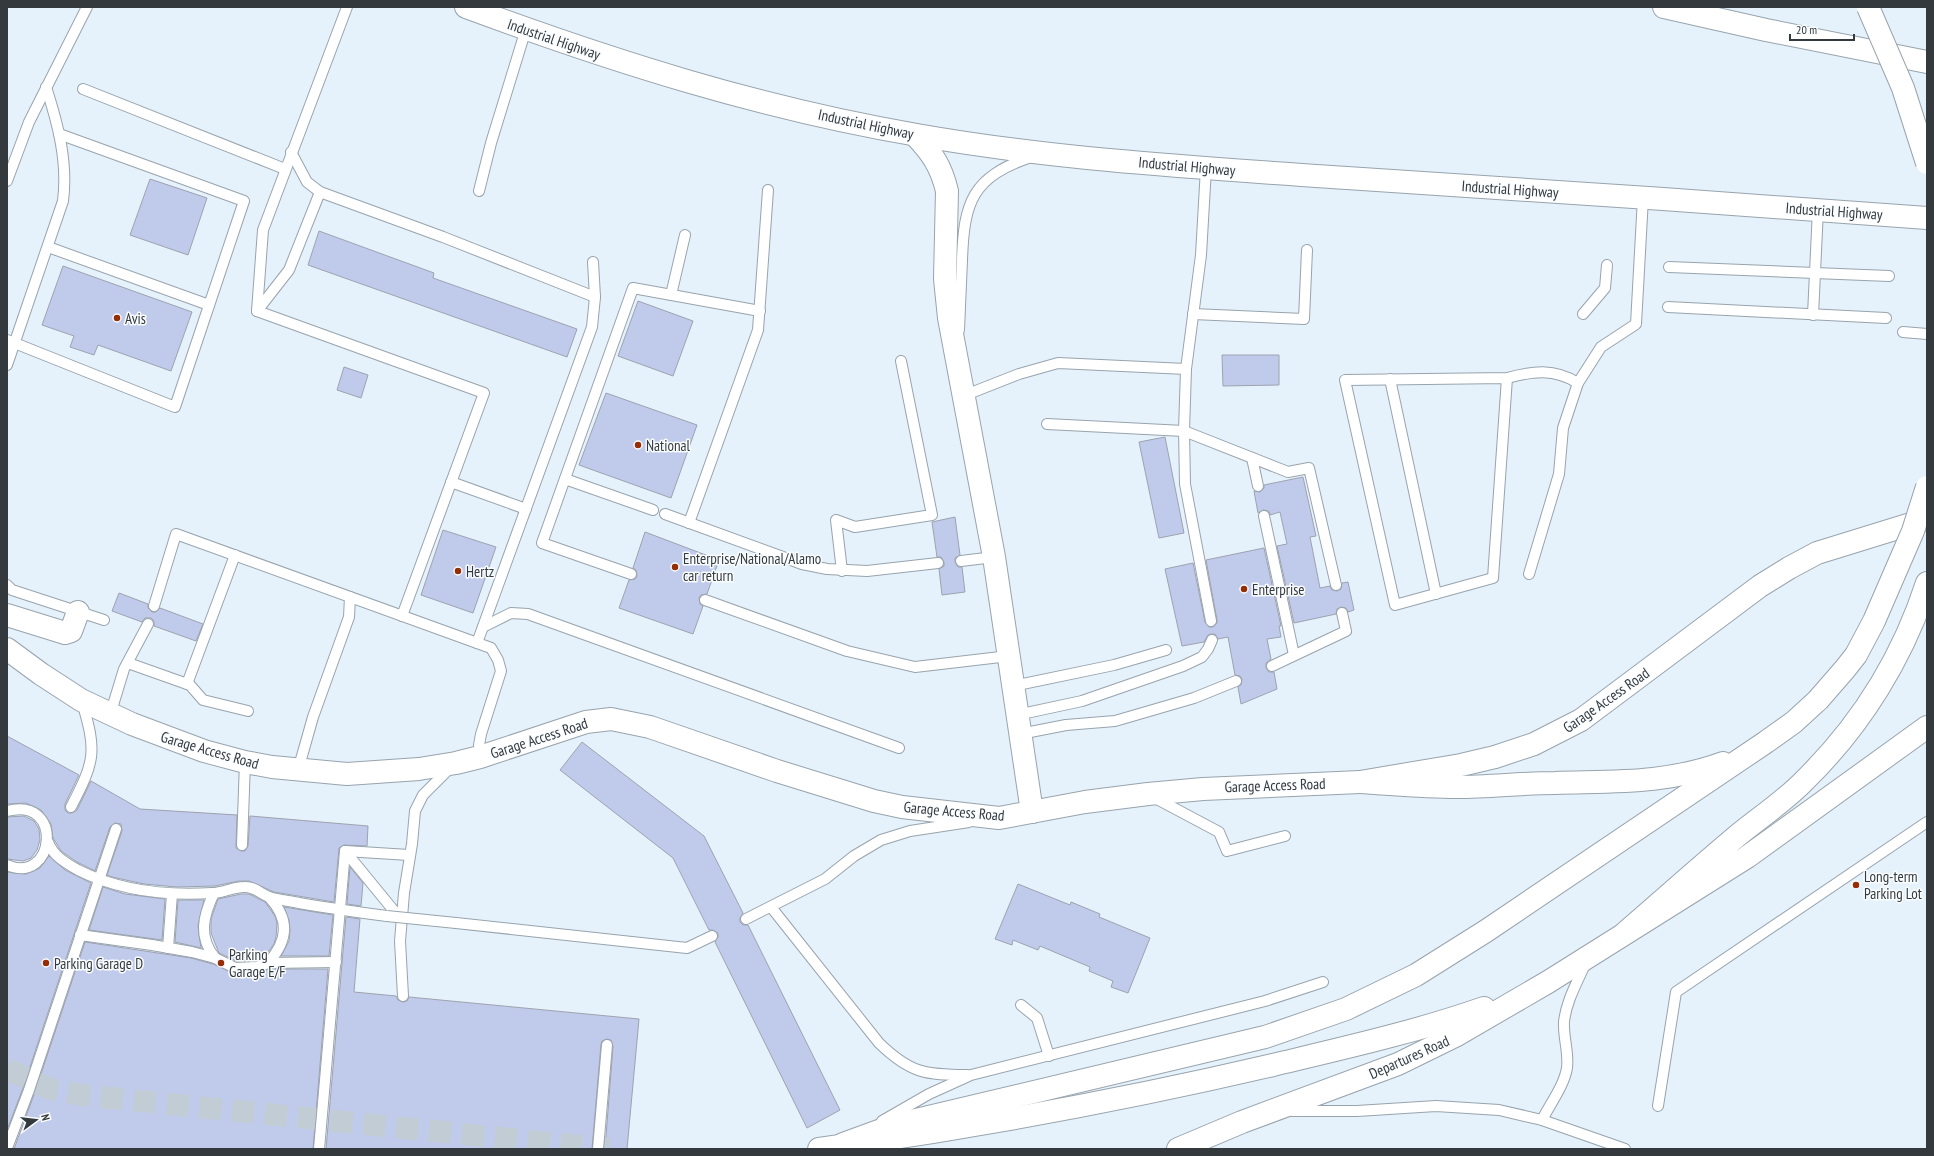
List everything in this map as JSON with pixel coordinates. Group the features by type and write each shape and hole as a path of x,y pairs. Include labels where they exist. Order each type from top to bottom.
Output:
{"main road":[{"name":"Industrial Highway","path":"466,7 629,64 678,79 802,111 915,135 1042,153 1206,168 1927,218"},
{"path":"1664,7 1766,30 1927,62"},
{"path":"1868,7 1903,88 1927,163"},
{"path":"915,135 934,156 944,179 947,191 945,279 949,318 994,557 1032,812"},
{"path":"843,1144 895,1125 1252,1040 1291,1029 1346,1009 1393,987 1451,954 1794,722 1818,700 1845,669 1871,627 1913,531 1927,487"},
{"name":"Garage Access Road","path":"7,649 41,674 81,700 110,715 182,744 245,762 298,770 347,774 373,773 456,763 480,757 586,722 598,719 624,720 650,727 777,771 874,801 902,807 999,818 1085,802 1203,788 1360,782 1480,761 1521,748 1552,736 1594,711 1741,600 1789,568 1831,548 1927,519"},
{"path":"1625,933 1794,790 1819,765 1848,732 1878,689 1891,667 1909,630 1927,583"},
{"path":"7,615 65,633 71,631 78,612"},
{"path":"1625,933 1746,857 1927,727"},
{"path":"1360,782 1458,787 1642,781 1699,771 1749,753"},
{"name":"Departures Road","path":"1178,1149 1367,1076 1429,1050 1548,982 1625,933"},
{"path":"819,1149 843,1144 897,1138 1028,1115 1212,1080 1433,1026 1491,1006 1548,982"}],"lane":[{"path":"7,181 29,122 88,7"},
{"path":"256,311 263,230 291,152 347,7"},
{"path":"479,191 491,143 526,29"},
{"path":"7,365 11,342 48,247 59,215 65,188 64,161 59,134 46,87"},
{"path":"83,89 285,169"},
{"path":"11,342 175,407 244,201 59,134"},
{"path":"291,152 307,182 320,192 444,237 595,297"},
{"path":"958,370 963,230 968,207 979,187 992,177 1024,159 1042,153"},
{"path":"1206,168 1201,255 1186,369 1184,431 1185,484 1212,621"},
{"path":"689,523 753,348 758,330 768,190"},
{"path":"256,311 289,270 320,192"},
{"path":"1529,574 1559,474 1562,428 1578,383 1602,347 1636,324 1643,198"},
{"path":"1812,315 1818,210"},
{"path":"672,295 685,236"},
{"path":"48,247 209,305"},
{"path":"1193,314 1304,319 1307,250"},
{"path":"477,643 592,327 595,297 593,262"},
{"path":"1583,314 1605,288 1607,265"},
{"path":"1669,267 1889,276"},
{"path":"631,574 542,543 632,288 760,311"},
{"path":"1668,307 1886,318"},
{"path":"256,311 484,393 402,616"},
{"path":"1903,332 1927,334"},
{"path":"842,571 836,520 855,527 932,515 901,361"},
{"path":"963,396 1020,374 1058,363 1186,369"},
{"path":"1507,378 1493,578 1395,606 1346,380 1507,378 1530,371 1564,375 1578,383"},
{"path":"1390,379 1436,594"},
{"path":"1047,424 1184,431 1288,472 1309,468 1336,585"},
{"path":"1252,458 1258,486"},
{"path":"564,479 653,510"},
{"path":"451,482 526,509"},
{"path":"665,514 802,564 842,571 881,570 938,564"},
{"path":"1264,516 1294,655"},
{"path":"154,606 176,534 491,648 498,660 501,670 481,734 479,745 480,757"},
{"path":"187,684 235,555"},
{"path":"961,561 994,557"},
{"path":"7,585 12,590 104,620"},
{"path":"298,770 313,717 350,613 350,597"},
{"path":"705,600 846,651 914,667 1009,656"},
{"path":"483,626 511,613 528,614 899,748"},
{"path":"1272,666 1346,631 1342,613"},
{"path":"110,715 124,669 148,624"},
{"path":"1018,725 1082,701 1190,664 1206,653 1212,640"},
{"path":"1013,686 1114,665 1166,650"},
{"path":"128,663 187,684 203,700 248,711"},
{"path":"1018,725 1066,725 1115,721 1194,698 1236,681"},
{"path":"70,807 86,779 92,753 88,722 81,700"},
{"path":"242,845 245,762"},
{"path":"404,996 399,954 404,893 415,811 418,802 429,787 456,763"},
{"path":"1148,794 1214,829 1222,837 1227,851 1285,836"},
{"path":"7,812 23,810 37,816 43,821 50,848 60,859 99,880 131,889 172,894 214,893 245,886 253,888 269,897 340,910 687,948 712,936"},
{"path":"746,919 825,880 854,856 881,840 910,831 999,818"},
{"path":"1658,1106 1676,992 1927,822"},
{"path":"7,1148 29,1090 116,829"},
{"path":"7,865 15,867 30,865 42,856 48,842"},
{"path":"346,851 409,855"},
{"path":"319,1149 346,851"},
{"path":"346,851 399,917"},
{"path":"214,893 206,909 203,930 209,951 215,958"},
{"path":"168,948 172,894"},
{"path":"268,964 279,948 284,929 284,918 281,911 269,897"},
{"path":"770,907 879,1043 896,1058 911,1068 927,1074 971,1076"},
{"path":"80,935 168,948 215,958 235,968 257,967 268,964 336,962"},
{"path":"1542,1120 1567,1068 1564,1028 1566,1012 1589,955"},
{"path":"843,1144 912,1103 971,1076 1264,1001 1323,982"},
{"path":"1021,1005 1037,1018 1049,1056"},
{"path":"598,1149 607,1045"},
{"path":"1276,1110 1357,1111 1458,1106 1498,1110 1542,1120 1625,1149"}],"building":[{"path":"150,179 207,198 188,255 130,235"},
{"path":"319,231 434,273 433,278 577,329 567,357 308,265"},
{"name":"Avis","path":"63,266 192,312 171,371 98,345 94,355 70,347 74,336 42,325"},
{"path":"638,301 693,321 673,376 618,356"},
{"path":"1222,355 1279,355 1279,385 1223,386"},
{"path":"344,367 368,375 361,398 337,390"},
{"name":"National","path":"606,393 697,425 671,498 579,465"},
{"path":"1165,437 1184,533 1159,538 1139,442"},
{"path":"1303,477 1316,536 1310,537 1320,588 1330,586 1332,590 1337,591 1341,589 1342,583 1348,582 1354,610 1348,612 1346,608 1341,607 1337,609 1336,614 1294,623 1277,546 1287,544 1280,512 1270,515 1269,511 1263,510 1258,513 1254,491 1260,492 1264,488 1264,485"},
{"path":"955,517 960,555 955,558 955,562 958,567 962,567 965,592 942,595 939,569 944,566 944,562 941,557 937,557 932,522"},
{"name":"Hertz","path":"443,530 496,547 473,613 421,595"},
{"name":"Enterprise/National/Alamo car return","path":"645,532 719,560 707,594 701,595 699,598 700,604 703,606 693,634 619,608 629,580 635,579 637,576 636,570 633,568"},
{"name":"Enterprise","path":"1264,548 1281,626 1279,626 1281,637 1267,639 1271,659 1266,663 1266,668 1269,672 1274,672 1277,689 1241,704 1238,687 1241,685 1242,679 1240,676 1235,675 1228,637 1218,639 1215,634 1211,634 1208,635 1204,642 1182,646 1165,569 1193,563 1205,622 1209,627 1213,627 1217,623 1217,620 1206,560"},
{"path":"119,593 148,604 148,608 152,612 156,612 160,608 203,624 196,641 154,626 154,621 151,618 145,618 142,622 112,611"},
{"path":"7,736 79,775 65,804 65,810 68,813 72,813 77,810 91,781 140,809 237,815 236,848 241,851 245,851 248,846 250,816 368,826 367,846 344,845 339,848 334,902 274,892 249,881 239,881 215,886 177,887 144,884 112,877 107,875 122,831 121,824 115,823 110,827 95,871 77,862 61,851 53,838 51,824 41,810 26,803 7,804"},
{"path":"582,742 704,836 743,913 740,918 740,922 743,925 748,925 840,1110 807,1128 715,942 718,937 718,933 713,930 709,930 673,858 560,770"},
{"path":"24,816 34,821 39,829 40,840 37,850 31,858 23,861 7,859 7,817"},
{"path":"49,856 65,870 91,883 23,1088 7,1130 7,872 26,874 40,868"},
{"path":"350,867 363,883 361,906 347,904"},
{"path":"1018,884 1070,905 1071,902 1100,914 1099,917 1150,938 1128,993 1111,987 1113,981 1089,971 1090,967 1040,946 1038,950 1013,940 1012,945 995,939"},
{"path":"103,887 125,894 165,899 162,940 89,930"},
{"path":"241,894 249,894 265,902 275,916 277,923 274,944 264,958 256,961 236,961 219,953 211,933 211,919 218,899"},
{"path":"178,900 204,900 198,926 201,948 175,942"},
{"path":"284,907 333,915 329,956 281,956 289,941 290,931 289,920"},
{"path":"346,917 360,919 354,992 396,996 398,1000 403,1002 407,1001 409,997 639,1019 627,1149 605,1149 613,1046 611,1040 607,1039 602,1041 601,1044 592,1149 326,1149"},
{"path":"85,942 191,958 213,964 235,974 258,973 269,969 328,969 313,1149 14,1149 35,1092"}],"tunnel":[{"path":"7,1069 50,1089 81,1095 610,1149"}],"place":[{"name":"Avis","path":"117,318"},
{"name":"National","path":"638,445"},
{"name":"Enterprise/National/Alamo car return","path":"675,567"},
{"name":"Hertz","path":"458,571"},
{"name":"Enterprise","path":"1244,589"},
{"name":"Long-term Parking Lot","path":"1856,885"},
{"name":"Parking Garage D","path":"46,963"},
{"name":"Parking Garage E/F","path":"221,963"}]}
